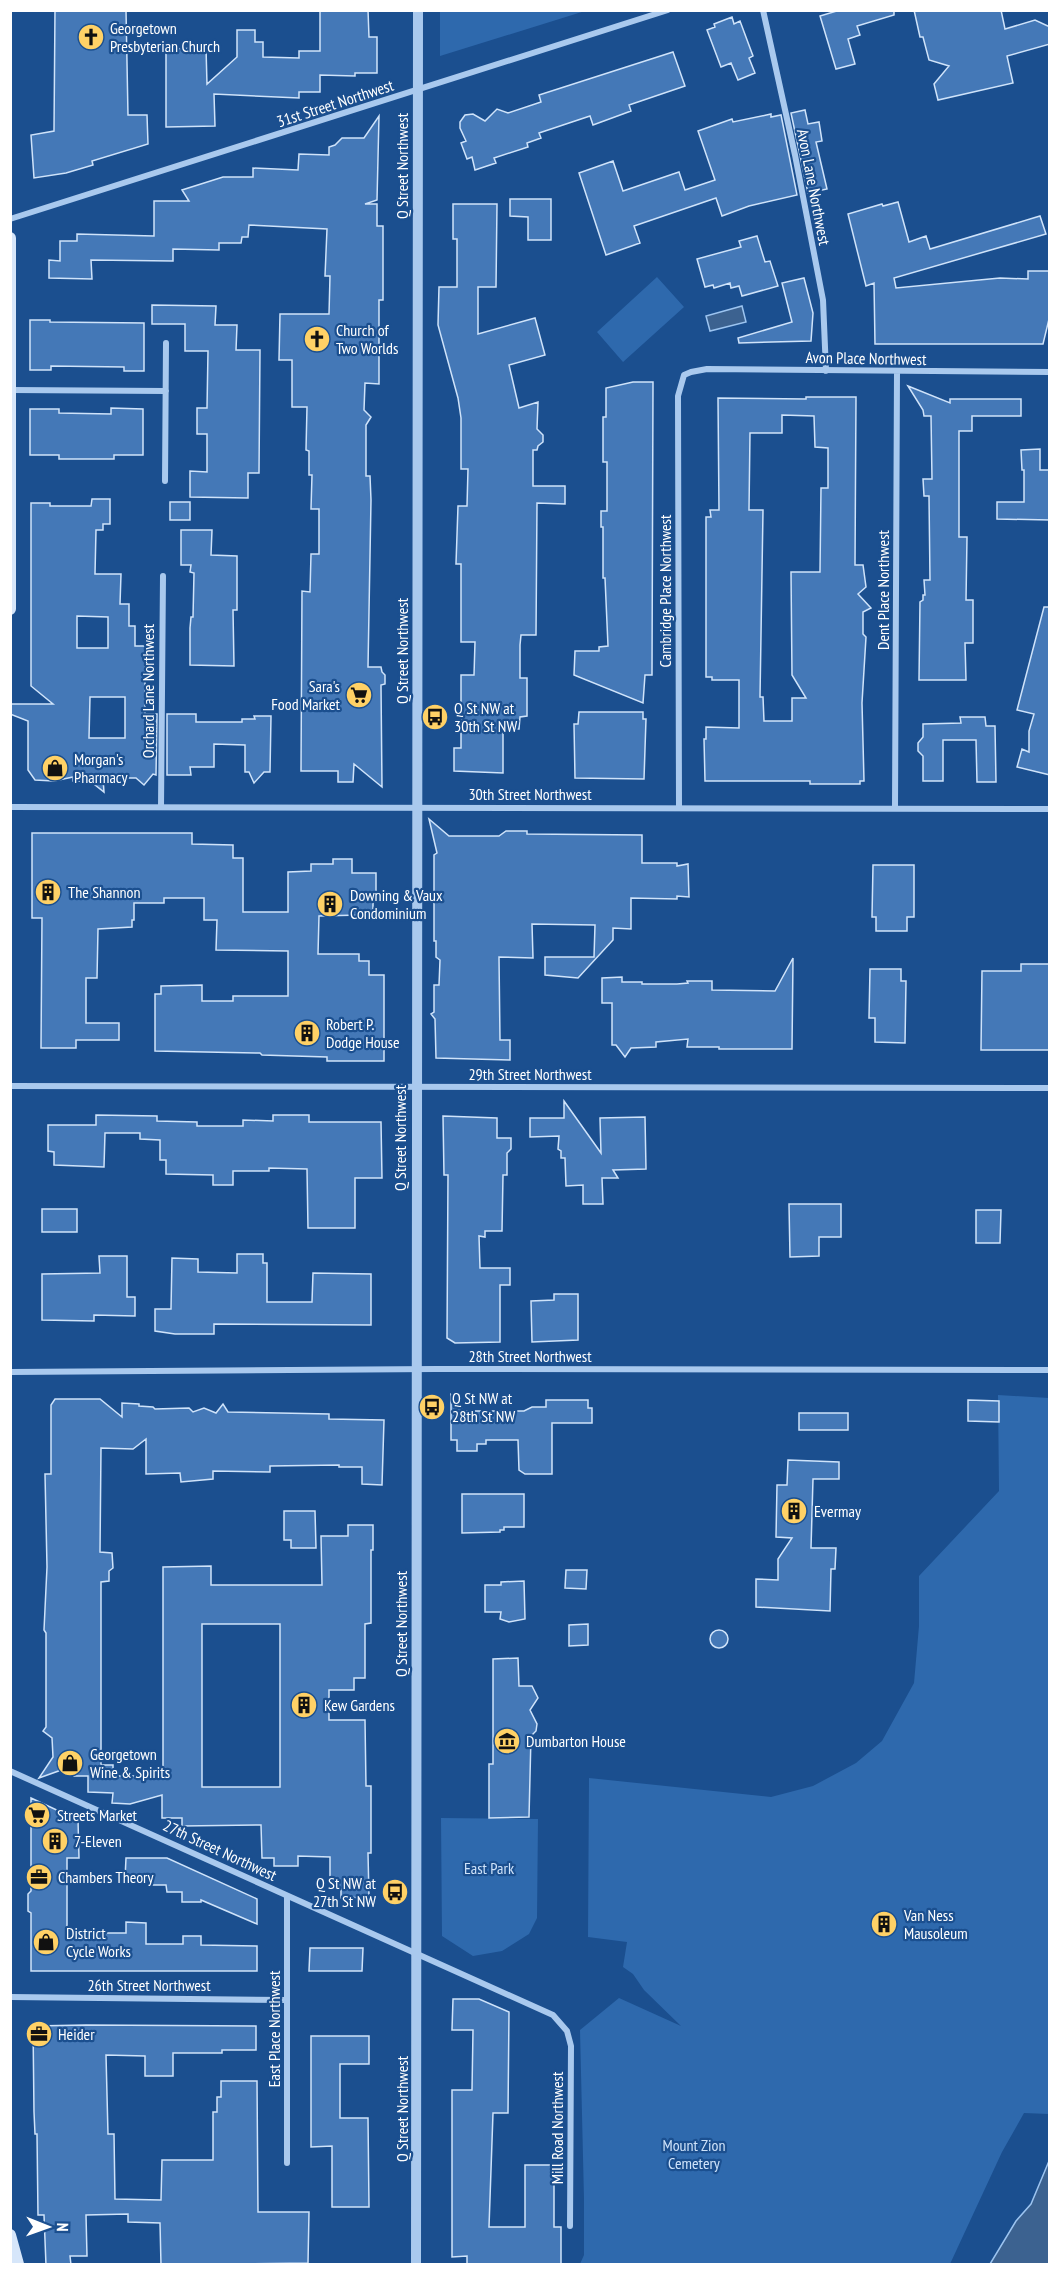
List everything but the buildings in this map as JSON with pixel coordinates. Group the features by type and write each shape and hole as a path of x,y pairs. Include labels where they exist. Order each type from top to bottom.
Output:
{"main road":[{"path":"10,238 10,609"},
{"path":"10,2235 18,2265"}],"street":[{"name":"Q Street Northwest","path":"416,2265 415,1088 418,10"},
{"name":"31st Street Northwest","path":"10,219 668,10"},
{"name":"Avon Lane Northwest","path":"763,10 823,300 826,371"},
{"path":"165,481 166,343"},
{"name":"Avon Place Northwest","path":"684,375 707,369 1050,372"},
{"name":"Dent Place Northwest","path":"895,808 897,372"},
{"name":"Cambridge Place Northwest","path":"679,808 678,396 684,375"},
{"path":"11,390 166,391"},
{"name":"Orchard Lane Northwest","path":"161,807 163,576"},
{"name":"30th Street Northwest","path":"10,807 1050,809"},
{"name":"29th Street Northwest","path":"10,1086 1050,1089"},
{"name":"28th Street Northwest","path":"10,1371 1050,1370"},
{"name":"27th Street Northwest","path":"10,1771 417,1954"},
{"name":"East Place Northwest","path":"287,1896 287,2163"},
{"name":"Mill Road Northwest","path":"417,1954 553,2015 567,2031 571,2054 570,2226"},
{"name":"26th Street Northwest","path":"10,1997 287,2000"}],"green space":[{"path":"440,10 585,11 440,56"},
{"path":"657,277 684,307 623,362 597,332"},
{"name":"Mount Zion Cemetery","path":"998,1395 1049,1398 1049,2114 1024,2113 1002,2152 950,2264 580,2264 584,2255 584,2199 580,2030 619,1998 681,2026 644,1990 633,1974 623,1967 627,1942 588,1937 589,1778 771,1797 813,1786 856,1763 882,1741 914,1683 919,1626 919,1576 999,1491"},
{"name":"East Park","path":"441,1818 538,1819 537,1918 529,1934 502,1951 473,1956 442,1936"}],"shaded area":[{"path":"742,306 746,322 710,331 706,316"},
{"path":"1049,2161 1049,2264 990,2264 1016,2221 1031,2204"}],"place":[{"name":"Georgetown Presbyterian Church","path":"91,37"},
{"name":"Church of Two Worlds","path":"317,339"},
{"name":"Sara's Food Market","path":"359,695"},
{"name":"Q St NW at 30th St NW","path":"435,717"},
{"name":"Morgan's Pharmacy","path":"55,768"},
{"name":"The Shannon","path":"48,892"},
{"name":"Downing & Vaux Condominium","path":"330,904"},
{"name":"Robert P. Dodge House","path":"307,1033"},
{"name":"Q St NW at 28th St NW","path":"432,1407"},
{"name":"Evermay","path":"794,1511"},
{"name":"Kew Gardens","path":"304,1705"},
{"name":"Dumbarton House","path":"507,1741"},
{"name":"Georgetown Wine & Spirits","path":"70,1763"},
{"name":"Streets Market","path":"37,1815"},
{"name":"7-Eleven","path":"55,1841"},
{"name":"Chambers Theory","path":"39,1877"},
{"name":"Q St NW at 27th St NW","path":"395,1892"},
{"name":"Van Ness Mausoleum","path":"884,1924"},
{"name":"District Cycle Works","path":"46,1942"},
{"name":"Heider","path":"39,2034"}]}
